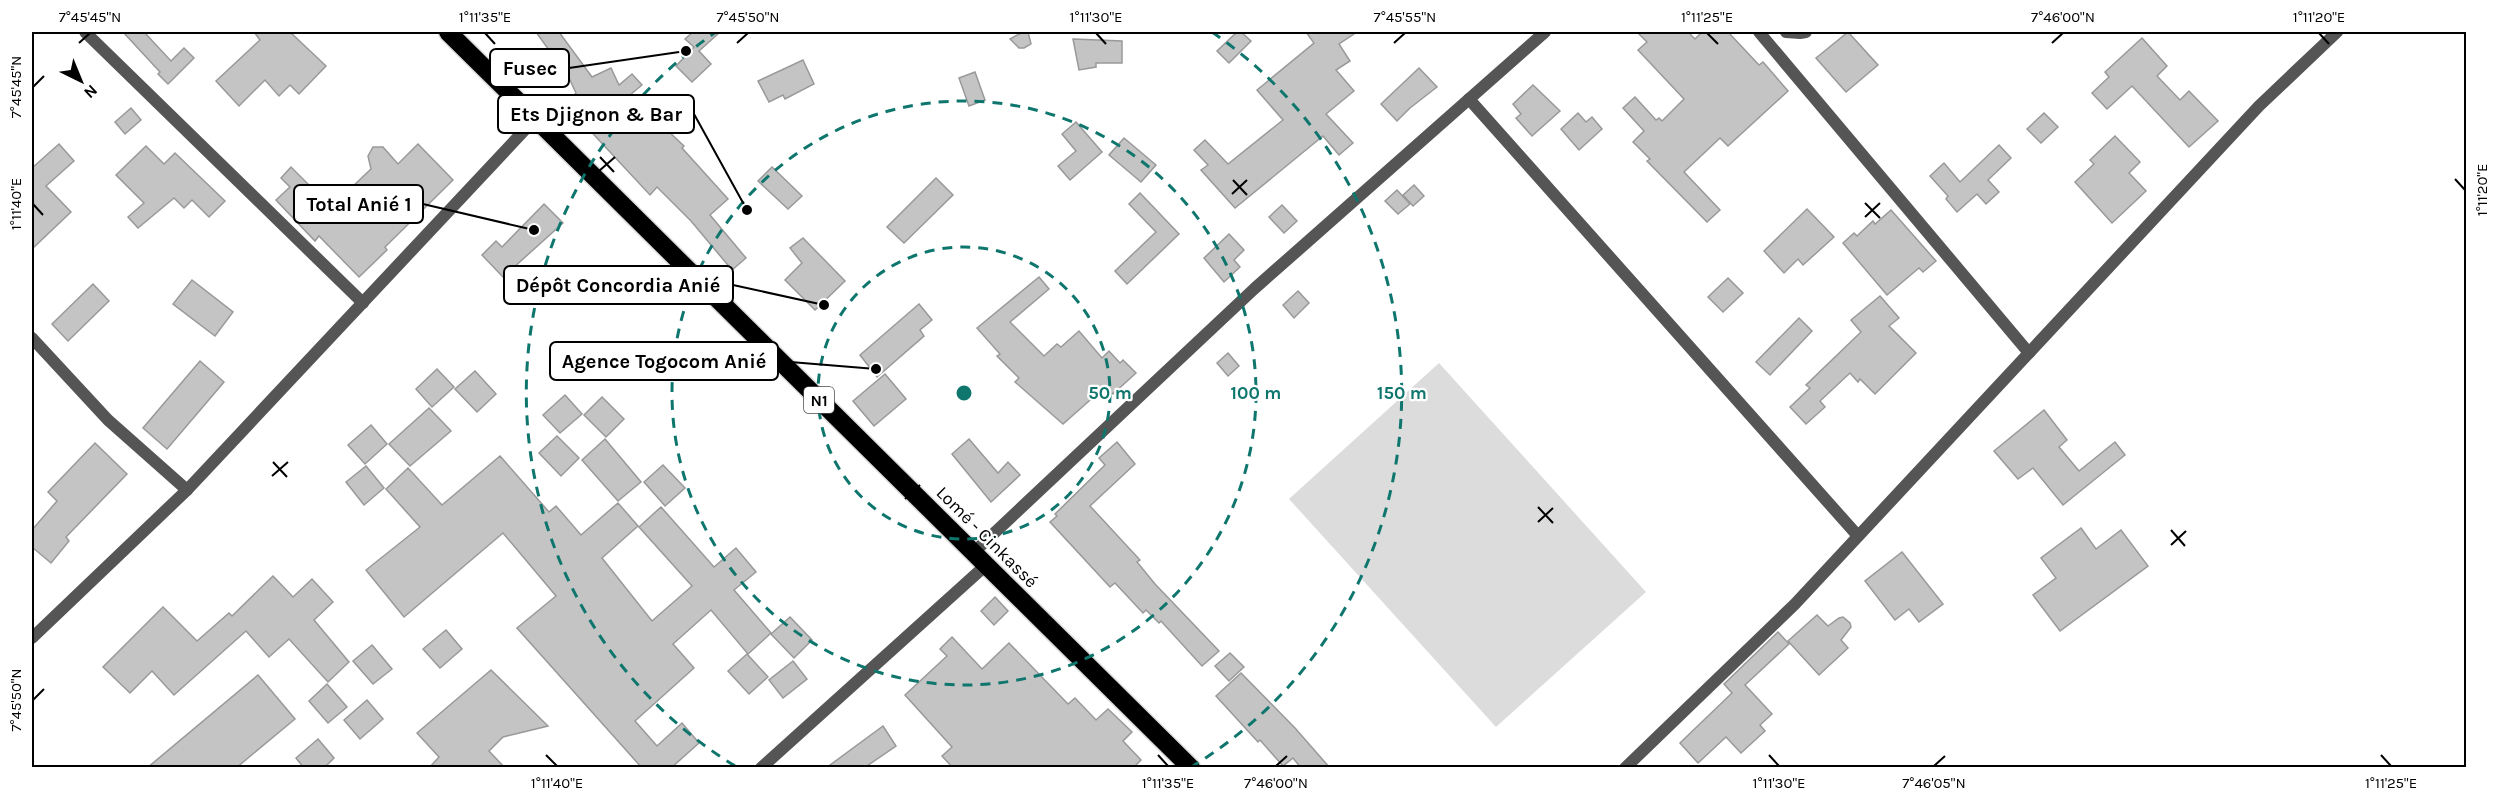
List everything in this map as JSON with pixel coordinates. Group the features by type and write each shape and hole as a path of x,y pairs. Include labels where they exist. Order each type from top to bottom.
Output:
{"highway":[{"name":"Lomé - Cinkassé","path":"448,32 1191,768"}],"street":[{"path":"85,32 363,303"},
{"path":"761,768 979,559 1254,289 1545,32"},
{"path":"1759,32 2029,353"},
{"path":"1786,32 1806,32"},
{"path":"1624,768 1794,604 2259,106 2337,32"},
{"path":"1469,99 1858,536"},
{"path":"32,638 187,490 536,118"},
{"path":"32,338 108,420 187,490"}],"shaded area":[{"path":"1439,363 1646,592 1496,727 1289,499"}],"building":[{"path":"123,32 144,32 171,61 184,48 194,58 168,84 158,74 160,72"},
{"path":"254,32 290,32 326,66 299,94 290,85 279,96 265,80 239,106 216,81 260,40"},
{"path":"536,32 559,32 592,77 611,68 619,85 632,74 642,85 630,95 684,146 682,148 728,199 710,215 746,258 732,270 691,221 657,187 650,195 583,123 579,127 562,108 576,93 569,78"},
{"path":"693,32 720,32 699,51 711,64 692,82 676,66 694,47 685,39"},
{"path":"1023,32 1028,32 1031,44 1019,48 1010,39"},
{"path":"1237,32 1241,32 1251,41 1229,63 1217,51"},
{"path":"1306,32 1357,32 1339,44 1350,61 1336,70 1354,91 1326,114 1353,143 1339,155 1323,136 1235,208 1201,170 1208,165 1194,150 1205,140 1228,164 1283,120 1257,90 1314,43"},
{"path":"1637,32 1688,32 1695,39 1702,32 1728,32 1759,65 1763,62 1788,91 1728,146 1720,138 1684,172 1720,210 1707,222 1647,161 1650,159 1633,142 1644,131 1623,108 1635,97 1656,120 1659,118 1662,121 1684,99 1638,50 1647,42"},
{"path":"1848,32 1878,65 1846,92 1816,58"},
{"path":"2142,38 2167,66 2157,76 2180,100 2189,91 2218,121 2189,147 2132,86 2107,109 2092,93 2109,77 2105,72"},
{"path":"1073,39 1122,41 1122,63 1096,63 1096,67 1079,70"},
{"path":"803,60 814,84 785,99 783,95 769,102 758,81"},
{"path":"1419,68 1437,87 1397,121 1381,104"},
{"path":"975,72 985,100 969,106 959,78"},
{"path":"1533,85 1560,111 1532,136 1516,118 1521,114 1513,104"},
{"path":"131,108 141,120 125,134 115,122"},
{"path":"1578,113 1586,122 1592,117 1602,129 1579,150 1561,129"},
{"path":"2044,113 2058,127 2041,143 2027,129"},
{"path":"1076,122 1102,152 1070,180 1058,166 1076,151 1062,134"},
{"path":"2115,136 2140,162 2129,173 2146,191 2112,223 2075,182 2094,164 2090,160"},
{"path":"1124,138 1156,165 1141,182 1109,155"},
{"path":"59,144 74,161 46,186 71,212 32,249 32,168"},
{"path":"418,144 453,180 385,247 387,250 359,277 319,236 315,241 276,200 290,187 281,178 291,167 331,207 371,169 368,156 373,147 383,147 398,164"},
{"path":"1999,145 2011,158 1988,180 1999,192 1986,204 1977,194 1957,212 1946,199 1948,196 1930,176 1944,163 1960,182"},
{"path":"146,146 164,164 175,153 225,201 209,217 192,200 184,208 174,198 138,228 128,217 144,203 116,175"},
{"path":"772,167 802,196 788,209 758,181"},
{"path":"936,178 953,195 904,243 887,227"},
{"path":"1414,185 1424,196 1413,206 1403,195"},
{"path":"1397,190 1410,204 1398,214 1385,201"},
{"path":"1140,193 1179,234 1127,284 1115,271 1156,232 1129,204"},
{"path":"544,204 563,223 503,277 482,255 496,241 502,247"},
{"path":"1282,205 1297,221 1284,233 1269,217"},
{"path":"1807,209 1834,237 1803,265 1798,259 1784,273 1764,251"},
{"path":"1891,210 1936,261 1923,272 1919,268 1887,295 1843,243 1854,233 1857,236 1873,221 1875,224"},
{"path":"1229,234 1244,250 1234,260 1240,267 1224,282 1204,258"},
{"path":"803,238 845,281 815,310 785,280 802,263 790,248"},
{"path":"1039,277 1049,289 1010,322 1044,356 1057,344 1061,347 1079,331 1102,358 1109,351 1120,363 1123,360 1136,373 1113,394 1106,386 1063,424 1015,382 1019,378 997,356 1000,354 977,328"},
{"path":"1728,278 1743,293 1723,312 1708,297"},
{"path":"192,280 233,312 215,336 173,304"},
{"path":"93,284 109,301 68,341 52,324"},
{"path":"1298,291 1309,303 1294,318 1283,305"},
{"path":"1880,296 1899,318 1889,326 1916,353 1875,394 1860,379 1858,382 1850,373 1820,401 1825,407 1806,424 1790,407 1810,388 1806,385 1861,332 1851,320"},
{"path":"919,304 932,320 920,330 924,336 877,377 860,355"},
{"path":"1799,318 1812,331 1770,375 1756,362"},
{"path":"1228,353 1239,366 1228,376 1217,363"},
{"path":"200,361 224,382 167,449 143,428"},
{"path":"437,369 454,387 432,407 416,389"},
{"path":"475,371 496,394 477,412 455,389"},
{"path":"885,374 906,399 874,426 853,401"},
{"path":"565,395 582,414 560,433 543,415"},
{"path":"602,397 624,419 606,437 584,415"},
{"path":"429,408 451,431 410,466 389,444"},
{"path":"2044,410 2067,440 2059,447 2079,471 2115,442 2125,455 2063,505 2033,468 2018,479 1994,451"},
{"path":"371,425 387,444 365,464 348,445"},
{"path":"557,436 579,458 561,476 539,453"},
{"path":"605,439 641,482 618,501 582,460"},
{"path":"969,439 998,473 1008,462 1020,475 991,502 952,454"},
{"path":"1117,442 1135,464 1090,506 1140,560 1137,562 1155,584 1219,651 1202,666 1161,621 1159,623 1146,610 1143,613 1115,583 1110,587 1050,522 1057,516 1055,514 1105,465 1099,458"},
{"path":"95,443 127,474 66,537 69,541 51,563 32,547 32,530 57,501 48,492"},
{"path":"500,456 549,512 556,506 581,535 618,503 638,526 602,558 652,621 692,586 639,527 661,507 714,567 736,548 756,572 734,590 771,633 748,654 711,610 673,644 694,668 635,721 657,746 682,723 699,743 671,768 642,768 517,628 556,596 503,533 404,617 366,570 420,527 386,489 408,468 442,505"},
{"path":"663,465 685,488 665,506 644,482"},
{"path":"366,466 384,488 364,505 346,482"},
{"path":"2081,528 2096,549 2121,530 2148,566 2060,631 2033,595 2056,578 2041,558"},
{"path":"1902,552 1943,604 1919,622 1909,609 1895,620 1865,581"},
{"path":"273,576 293,597 312,579 333,602 314,620 349,662 328,682 289,639 269,657 246,631 174,695 152,671 130,693 103,667 163,607 197,641 229,613 232,616"},
{"path":"995,597 1008,611 994,625 981,611"},
{"path":"1817,615 1828,626 1843,617 1851,627 1841,640 1848,648 1819,675 1788,641"},
{"path":"790,617 812,640 794,658 771,634"},
{"path":"446,630 462,649 440,668 423,649"},
{"path":"1778,632 1789,644 1745,685 1772,714 1760,725 1765,731 1741,753 1726,737 1698,763 1680,743 1732,693 1724,684"},
{"path":"952,637 982,669 1009,643 1068,704 1075,698 1096,720 1108,709 1132,732 1123,741 1141,760 1133,768 953,768 942,756 952,747 905,695 947,656 940,649"},
{"path":"372,645 392,669 373,684 353,661"},
{"path":"1230,653 1244,667 1229,681 1215,666"},
{"path":"747,654 768,677 749,694 728,671"},
{"path":"793,661 807,679 783,698 769,680"},
{"path":"491,670 548,726 503,737 489,751 505,768 429,768 439,757 417,733"},
{"path":"1241,673 1295,728 1330,768 1301,768 1293,758 1283,766 1260,740 1258,742 1216,696"},
{"path":"258,675 295,719 236,768 147,768"},
{"path":"327,684 347,707 328,723 309,701"},
{"path":"367,700 383,719 360,739 344,720"},
{"path":"883,726 896,746 864,768 826,768"},
{"path":"318,739 334,758 324,768 304,768 296,758"}],"place":[{"name":"Fusec","path":"686,51"},
{"name":"Ets Djignon & Bar","path":"747,210"},
{"name":"Total Anié 1","path":"534,230"},
{"name":"Dépôt Concordia Anié","path":"824,305"},
{"name":"Agence Togocom Anié","path":"876,369"}]}
